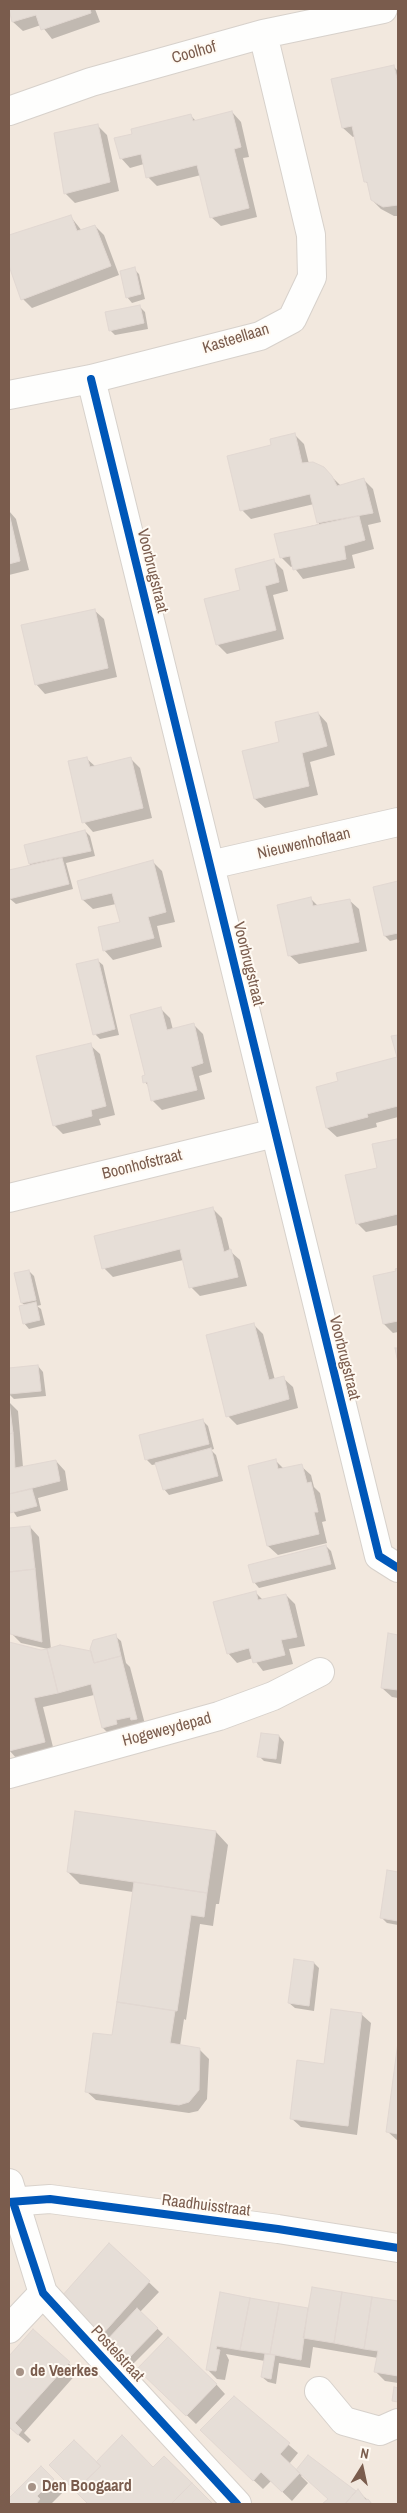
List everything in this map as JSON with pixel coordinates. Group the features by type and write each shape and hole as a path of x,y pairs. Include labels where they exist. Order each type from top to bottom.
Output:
{"street":[{"name":"Coolhof","path":"9,111 91,82 263,34 383,9"},
{"name":"Kasteellaan","path":"9,395 91,379 260,336 292,319 312,277 311,235 263,34"},
{"name":"Voorbrugstraat","path":"91,379 275,1133 388,1562"},
{"name":"Nieuwenhoflaan","path":"210,865 398,822"},
{"name":"Boonhofstraat","path":"9,1198 275,1133"},
{"name":"Hogeweydepad","path":"9,1774 219,1716 273,1696 320,1672"},
{"name":"Raadhuisstraat","path":"10,2196 278,2229 398,2248"},
{"name":"Postelstraat","path":"10,2196 43,2293 238,2504"},
{"path":"9,2328 43,2293"},
{"path":"319,2391 344,2421 380,2431 398,2423"}],"shaded area":[{"path":"9,9 398,9 398,2504 9,2504"}],"building":[{"path":"9,9 90,9 91,13 41,30 36,15 12,22"},
{"path":"394,65 398,83 398,205 383,207 371,200 367,182 364,182 352,126 342,128 331,79"},
{"path":"232,111 241,147 234,149 249,208 210,218 197,165 146,178 141,154 120,159 114,138 132,134 131,129 191,114 193,121"},
{"path":"98,124 110,182 64,194 54,133"},
{"path":"71,215 77,231 95,225 111,266 21,300 9,266 9,235"},
{"path":"135,267 141,294 126,298 120,271"},
{"path":"140,305 144,323 109,331 105,312"},
{"path":"295,433 302,463 313,462 324,467 332,476 337,486 364,478 373,513 317,523 310,494 240,511 227,456 271,445 270,439"},
{"path":"9,513 20,561 9,564"},
{"path":"359,516 365,540 344,546 346,559 293,570 290,556 280,558 274,534"},
{"path":"274,559 279,582 265,586 276,630 216,645 204,599 240,590 235,569"},
{"path":"95,609 108,668 35,685 21,625"},
{"path":"318,712 327,746 302,753 309,786 254,799 242,751 279,742 275,722"},
{"path":"87,757 90,767 131,757 143,808 82,823 68,761"},
{"path":"85,830 91,851 29,864 24,845"},
{"path":"62,858 69,884 9,899 9,870"},
{"path":"153,860 166,912 148,917 154,938 103,951 98,927 120,922 112,893 82,900 77,881"},
{"path":"398,881 398,933 384,936 373,887"},
{"path":"311,897 313,906 350,899 359,942 288,956 277,905"},
{"path":"98,959 115,1029 93,1035 76,964"},
{"path":"161,1007 167,1030 194,1023 203,1063 191,1067 197,1090 151,1101 147,1082 143,1083 142,1076 145,1075 130,1015"},
{"path":"398,1035 398,1106 367,1114 368,1117 326,1128 316,1087 338,1081 336,1073 397,1057 391,1036"},
{"path":"91,1043 106,1106 91,1110 92,1116 53,1126 36,1056"},
{"path":"397,1139 398,1214 356,1224 345,1175 377,1168 372,1144"},
{"path":"213,1207 224,1252 231,1249 238,1277 189,1288 180,1249 102,1269 94,1236"},
{"path":"398,1268 398,1321 383,1324 373,1276 396,1271 395,1269"},
{"path":"29,1270 36,1300 21,1303 14,1273"},
{"path":"36,1302 40,1320 23,1324 19,1306"},
{"path":"254,1323 269,1380 284,1376 289,1399 226,1417 206,1335"},
{"path":"395,1348 398,1348 398,1363"},
{"path":"38,1365 41,1391 9,1394 9,1368"},
{"path":"9,1401 13,1433 9,1434"},
{"path":"203,1419 209,1444 145,1460 139,1435"},
{"path":"13,1433 15,1468 56,1460 60,1481 9,1494 9,1434"},
{"path":"211,1448 218,1476 163,1490 155,1463"},
{"path":"276,1459 278,1469 302,1464 307,1483 311,1482 318,1512 314,1512 319,1534 267,1546 248,1466"},
{"path":"32,1489 37,1506 10,1513 9,1494"},
{"path":"30,1526 35,1569 9,1572 9,1528"},
{"path":"326,1545 331,1564 253,1583 248,1565"},
{"path":"35,1569 42,1642 10,1634 9,1572"},
{"path":"256,1591 258,1600 286,1594 297,1637 281,1640 285,1655 253,1663 249,1648 227,1654 213,1602"},
{"path":"388,1633 398,1635 398,1690 381,1688"},
{"path":"116,1634 121,1656 94,1663 90,1649 93,1640"},
{"path":"9,1642 41,1650 47,1649 58,1693 34,1698 45,1742 9,1751"},
{"path":"60,1645 91,1651 94,1663 121,1656 137,1719 131,1720 130,1717 116,1720 117,1724 102,1728 91,1684 58,1693 47,1649"},
{"path":"261,1733 279,1735 276,1759 257,1757"},
{"path":"75,1811 216,1831 207,1893 67,1872"},
{"path":"387,1870 398,1872 398,1921 380,1918"},
{"path":"134,1882 207,1893 204,1917 191,1915 177,2011 117,2002"},
{"path":"294,1959 314,1962 309,2006 288,2003"},
{"path":"117,2002 175,2011 170,2043 200,2048 199,2090 189,2102 179,2105 85,2092 93,2033 112,2035"},
{"path":"331,2009 362,2013 348,2126 290,2119 297,2060 324,2064"},
{"path":"398,2042 398,2134 386,2132"},
{"path":"109,2243 150,2281 101,2336 61,2297"},
{"path":"312,2287 342,2292 334,2343 303,2338"},
{"path":"220,2292 250,2298 240,2350 217,2346 216,2349 220,2350 216,2371 206,2370"},
{"path":"342,2292 372,2297 364,2349 334,2343"},
{"path":"372,2297 398,2301 398,2376 374,2372 378,2351 364,2349"},
{"path":"250,2298 279,2303 270,2354 240,2350"},
{"path":"279,2303 308,2308 301,2360 270,2354"},
{"path":"137,2308 158,2328 127,2360 106,2341"},
{"path":"33,2329 70,2362 15,2423 22,2430 18,2435 9,2427 9,2356"},
{"path":"168,2337 217,2384 186,2416 137,2369"},
{"path":"265,2354 275,2355 271,2379 261,2377"},
{"path":"394,2387 398,2388 398,2402 392,2401"},
{"path":"234,2396 290,2443 280,2454 300,2473 282,2492 261,2472 253,2481 200,2430"},
{"path":"122,2435 153,2467 164,2456 192,2483 171,2504 88,2504 75,2491 101,2466 96,2462"},
{"path":"74,2440 101,2466 75,2491 49,2465"},
{"path":"308,2455 356,2491 345,2504 322,2504 328,2499 296,2470"},
{"name":"Den Boogaard","path":"41,2466 54,2479 37,2496 40,2499 36,2504 9,2504 9,2498"},
{"path":"192,2483 213,2504 171,2504"},
{"path":"358,2489 366,2500 368,2499 372,2504 345,2504"}],"cycle path":[{"path":"91,379 379,1556 398,1568"},
{"path":"9,2202 50,2199 278,2229 398,2248"},
{"path":"13,2202 43,2293 237,2504"}],"place":[{"name":"de Veerkes","path":"20,2372"},
{"name":"Den Boogaard","path":"32,2487"}]}
